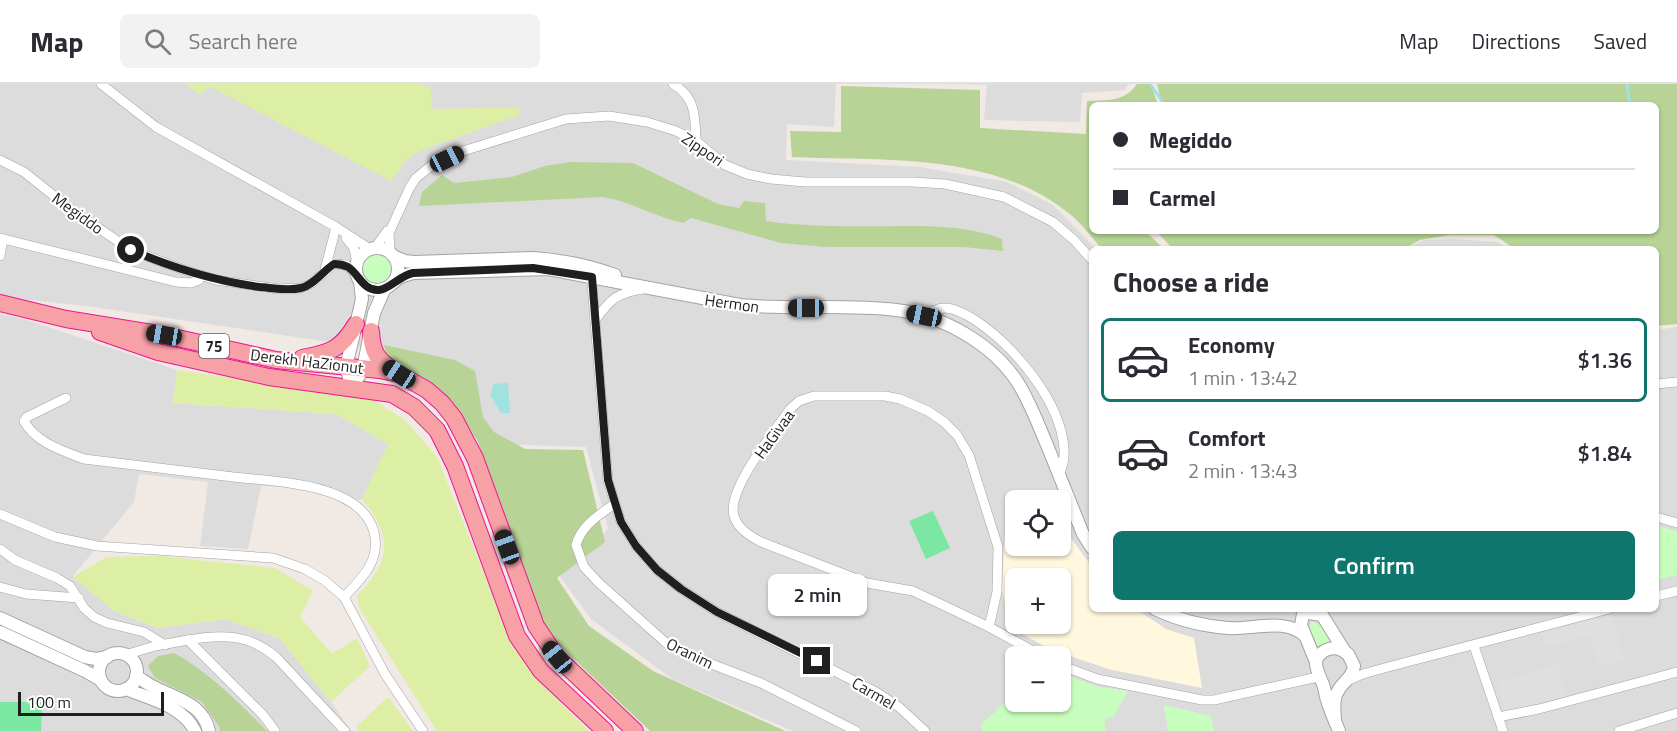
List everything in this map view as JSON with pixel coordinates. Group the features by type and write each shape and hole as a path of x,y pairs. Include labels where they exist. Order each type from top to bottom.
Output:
{"highway":[{"name":"Derekh HaZionut","path":"0,303 66,319 164,335 284,362 399,374 427,390 454,418 475,458 531,614 546,642 557,657 635,731"},
{"name":"Derekh HaZionut","path":"66,319 158,352 269,377 377,391 401,399 420,413 436,430 455,466 517,636 541,671 604,731"},
{"path":"284,362 333,351 364,327 374,354 383,364 399,374"}],"street":[{"path":"101,84 156,127 372,248 392,254 398,269 364,327 346,367 352,388"},
{"path":"674,84 686,93 694,106 696,141"},
{"name":"Zippori","path":"392,254 388,232 416,178 431,166 463,151 566,119 609,116 669,129 696,141 725,165 747,174 771,179 805,182 945,184 1004,197 1053,222 1089,257"},
{"name":"Megiddo","path":"0,160 24,172 73,211 131,250 201,275 216,280 279,289 301,288 312,283 325,270"},
{"name":"Zippori","path":"372,248 397,214"},
{"path":"325,270 336,227"},
{"path":"336,227 354,248 362,298 363,369 352,388"},
{"path":"0,256 2,238 176,282 191,283 199,280 201,275"},
{"path":"358,273 360,257 372,248"},
{"name":"Hermon","path":"392,254 405,261 414,262 533,258 704,300 769,308 898,310 947,324 970,337 1006,367 1018,383 1089,543"},
{"path":"325,270 334,264 346,266 358,273 371,289 390,285"},
{"name":"Hermon","path":"390,285 400,277 413,273 533,268 591,272"},
{"name":"Carmel","path":"591,272 608,480 621,522 636,546 657,570 681,589 717,612 876,693 899,707 925,731"},
{"path":"595,320 609,302 624,292 650,288"},
{"name":"Hermon","path":"924,316 948,307 969,316 1006,344 1024,363 1047,398 1059,424 1065,448 1065,460 1059,477"},
{"path":"1659,384 1677,382"},
{"name":"HaGivaa","path":"989,627 997,592 998,547 969,454 957,435 928,411 900,399 878,396 814,396 799,401 790,409 741,482 733,508 734,518 740,527 761,542 867,583 913,591 1024,646"},
{"path":"66,398 27,417 24,421 51,446 84,459 302,485 344,498 358,506 371,522 376,540 374,558 366,574 344,597"},
{"name":"Oranim","path":"614,504 590,521 582,530 576,544 584,567 598,583 665,642 688,655 761,683 856,731"},
{"path":"0,514 55,537 97,546 273,558 305,569 324,580 344,597 385,674 423,731"},
{"path":"1659,518 1677,523"},
{"path":"0,549 15,560 70,586 84,608 94,618 144,633 165,645"},
{"path":"0,587 26,594 79,598"},
{"path":"1659,595 1677,591"},
{"path":"1163,612 1206,625 1238,628 1290,627 1299,629 1305,636"},
{"path":"1268,627 1292,620 1306,612 1325,615 1353,666 1353,672 1335,697 1337,726"},
{"path":"1306,612 1301,625 1337,726"},
{"path":"1071,669 1097,679 1202,700 1214,700 1320,679 1328,685 1338,686 1363,674 1598,612"},
{"path":"0,618 85,657 96,659 119,653 125,655 134,663 136,676 126,689"},
{"path":"0,632 86,670 101,680 104,685 115,690 126,689 175,709 188,718 195,731"},
{"path":"125,655 215,635 243,639 265,648 276,657 345,731"},
{"path":"188,640 263,715 275,731"},
{"path":"1474,646 1503,731"},
{"path":"1316,662 1324,651 1337,648 1363,666 1388,667"},
{"path":"101,680 100,666 107,657"},
{"path":"1498,717 1539,710 1677,672"},
{"path":"136,676 154,688 187,701 199,711 209,731"},
{"path":"1619,731 1677,713"}],"shaded area":[{"path":"0,84 836,84 834,127 787,124 786,160 920,167 1007,182 1053,205 1093,246 1089,246 1089,612 1659,612 1659,330 1677,327 1677,731 793,731 674,680 591,619 559,575 608,529 586,447 489,444 439,378 397,352 87,306 0,297"},
{"path":"941,84 1129,84 1124,90 1082,93 1080,122 984,120 987,85"},
{"path":"1455,239 1498,242 1504,246 1412,246 1424,240"},
{"path":"0,314 27,320 177,370 173,403 336,414 389,444 362,499 346,506 320,489 261,486 248,549 200,546 208,482 139,474 134,502 73,576 114,611 158,628 225,619 279,638 331,702 351,731 0,731"},
{"path":"1005,532 1005,556 1071,556 1071,538 1089,563 1089,612 1140,612 1166,629 1194,638 1202,688 1108,669 1071,656 1071,646 1044,646 1022,634 1071,634 1071,568 1005,568 1005,605 1002,588"},
{"path":"1612,615 1624,660 1599,666 1588,636 1545,647 1540,634"},
{"path":"1557,664 1568,696 1505,711 1497,682"}],"green space":[{"path":"186,84 421,84 431,89 432,109 519,107 519,115 422,150 407,159 391,181 209,86 200,95"},
{"path":"1137,84 1151,84 1157,102 1089,102 1089,234 1071,215 1041,195 1008,180 974,170 901,160 792,157 790,131 841,132 841,86 980,90 980,128 1086,134 1087,101 1121,97"},
{"path":"1157,84 1677,84 1677,324 1659,326 1659,246 1510,246 1494,235 1449,235 1420,240 1409,246 1170,246 1159,234 1659,234 1659,102 1161,102"},
{"path":"570,162 633,163 718,204 739,208 744,201 765,203 766,221 818,226 955,228 1002,239 1003,251 964,247 826,247 781,243 691,218 683,223 603,197 419,206 422,192 442,175 454,183 512,177 545,166"},
{"path":"1089,234 1148,234 1161,246 1099,246"},
{"path":"377,255 387,259 391,269 387,279 377,283 367,279 363,269 367,259"},
{"path":"384,345 455,360 475,371 483,417 494,432 525,449 583,450 605,542 557,578 589,626 653,671 785,731 650,731 562,648 552,638 536,609 477,440 450,401 418,375 388,360"},
{"path":"177,370 368,397 405,420 437,457 506,628 518,651 537,679 589,731 437,731 360,609 357,596 377,571 382,560 384,549 380,526 362,499 388,444 336,414 173,403"},
{"path":"933,511 950,548 926,559 909,521"},
{"path":"1659,527 1677,531 1677,575 1659,579"},
{"path":"160,556 275,568 313,591 300,617 332,654 357,638 370,666 331,702 279,638 225,619 158,628 114,611 73,577 107,557"},
{"path":"1312,621 1320,625 1332,642 1319,648 1309,628"},
{"path":"174,653 212,679 267,731 219,731 220,728 202,702 155,678 148,666 158,656"},
{"path":"1071,677 1099,687 1128,691 1114,716 1105,719 1105,731 982,731 981,725 1005,702 1005,712 1071,712"},
{"path":"388,697 413,731 360,731 356,727"},
{"path":"0,702 42,702 41,731 0,731"},
{"path":"1164,705 1211,716 1214,731 1168,731"}],"water":[{"path":"508,383 510,413 501,413 490,395 494,384"}],"waterway":[{"path":"1150,84 1163,102"},
{"path":"1627,84 1630,102"}],"route":[{"path":"131,250 159,262 216,280 279,289 301,288 312,283 334,264 346,266 365,286 378,290 406,274 413,273 533,268 592,277 608,480 621,522 636,546 657,570 681,589 717,612 817,661"}]}
